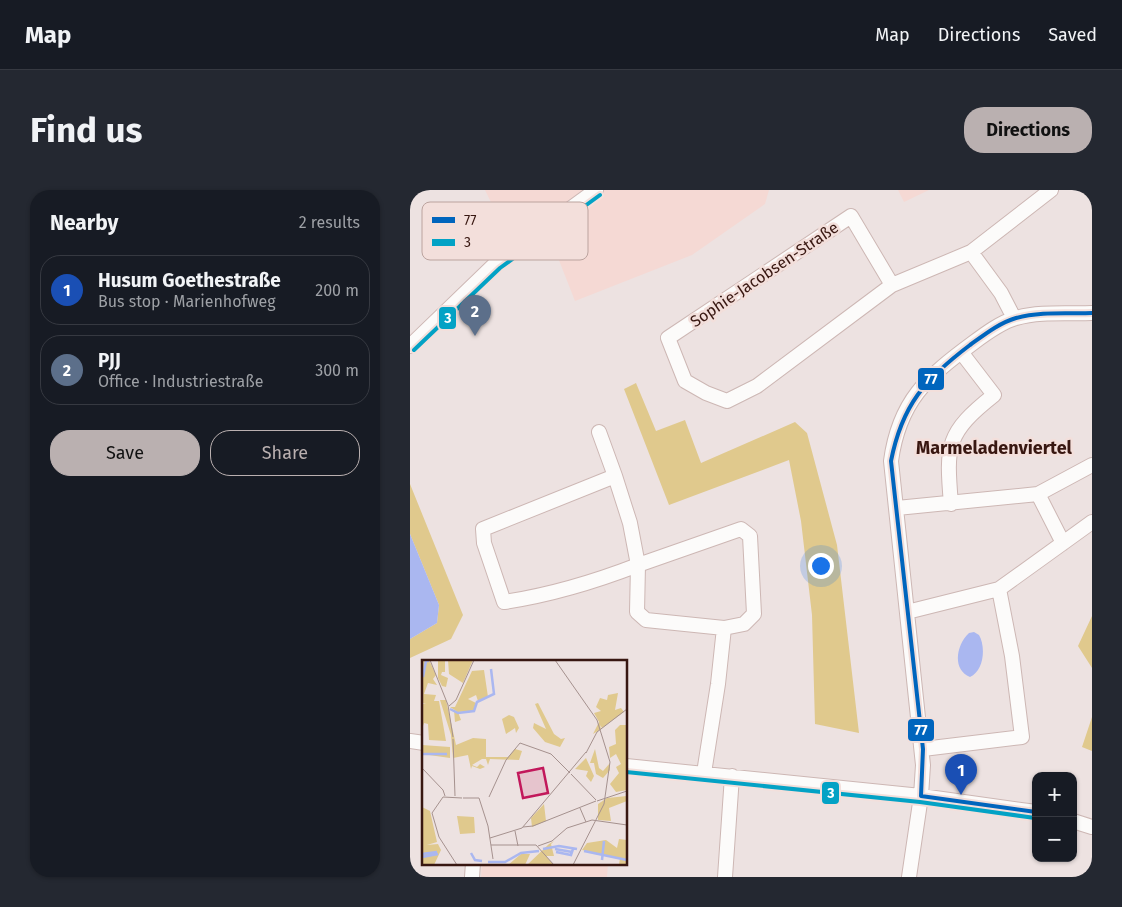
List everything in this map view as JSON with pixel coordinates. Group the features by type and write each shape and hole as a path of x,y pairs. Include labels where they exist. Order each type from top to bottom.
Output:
{"street":[{"path":"580,202 596,190"},
{"path":"892,285 971,252 1050,190"},
{"name":"Sophie-Jacobsen-Straße","path":"851,216 892,285 757,386 727,401 706,393 684,381 668,338 851,216"},
{"path":"971,252 1001,293 1014,318"},
{"path":"410,346 500,260"},
{"path":"909,877 921,796 923,748 891,461 895,433 910,403 935,371 986,334 1014,318 1033,314 1092,313"},
{"path":"951,504 948,467 950,448 956,430 970,414 994,395 961,352"},
{"path":"599,432 615,476 630,523 638,565 637,612 646,620 724,628 744,624 754,614 750,536 741,529 638,565 597,581 546,596 504,602 484,543 483,529 615,476"},
{"path":"897,508 1038,494 1092,465"},
{"path":"1038,494 1062,543"},
{"path":"907,612 999,590 1092,522"},
{"path":"923,748 1022,737 1012,656 999,590"},
{"path":"704,774 718,684 724,628"},
{"path":"628,766 921,796 1032,811"},
{"path":"724,877 732,776"},
{"path":"1077,822 1092,827"},
{"path":"472,877 473,864"}],"shaded area":[{"path":"485,190 769,190 765,204 692,255 575,301 559,260 588,260 588,202 491,202"},
{"path":"898,190 929,190 904,202"},
{"path":"636,383 656,431 685,420 701,463 795,422 807,433 837,545 859,733 815,724 812,615 801,521 789,460 669,505 624,389"},
{"path":"410,484 463,615 451,639 410,658 410,639 437,623 439,605 410,534"},
{"path":"1092,616 1092,668 1078,646"},
{"path":"1092,717 1092,751 1082,747"},
{"path":"482,864 608,864 607,877 481,877"}],"water":[{"path":"410,534 439,605 437,623 410,639"},
{"path":"974,632 979,635 983,652 978,670 970,677 960,669 958,657 961,644 969,633"}],"transit line":[{"name":"3","path":"588,204 600,195"},
{"name":"3","path":"414,350 500,268 511,260"},
{"name":"77","path":"1032,811 921,796 923,749 891,461 902,424 918,395 928,382 954,357 986,333 1010,320 1025,316 1092,313"},
{"name":"3","path":"628,772 920,802 1032,818"}],"place":[{"name":"PJJ","path":"475,336"},
{"name":"Husum Goethestraße","path":"961,795"}],"district":[{"name":"Marmeladenviertel","path":"994,448"}]}
